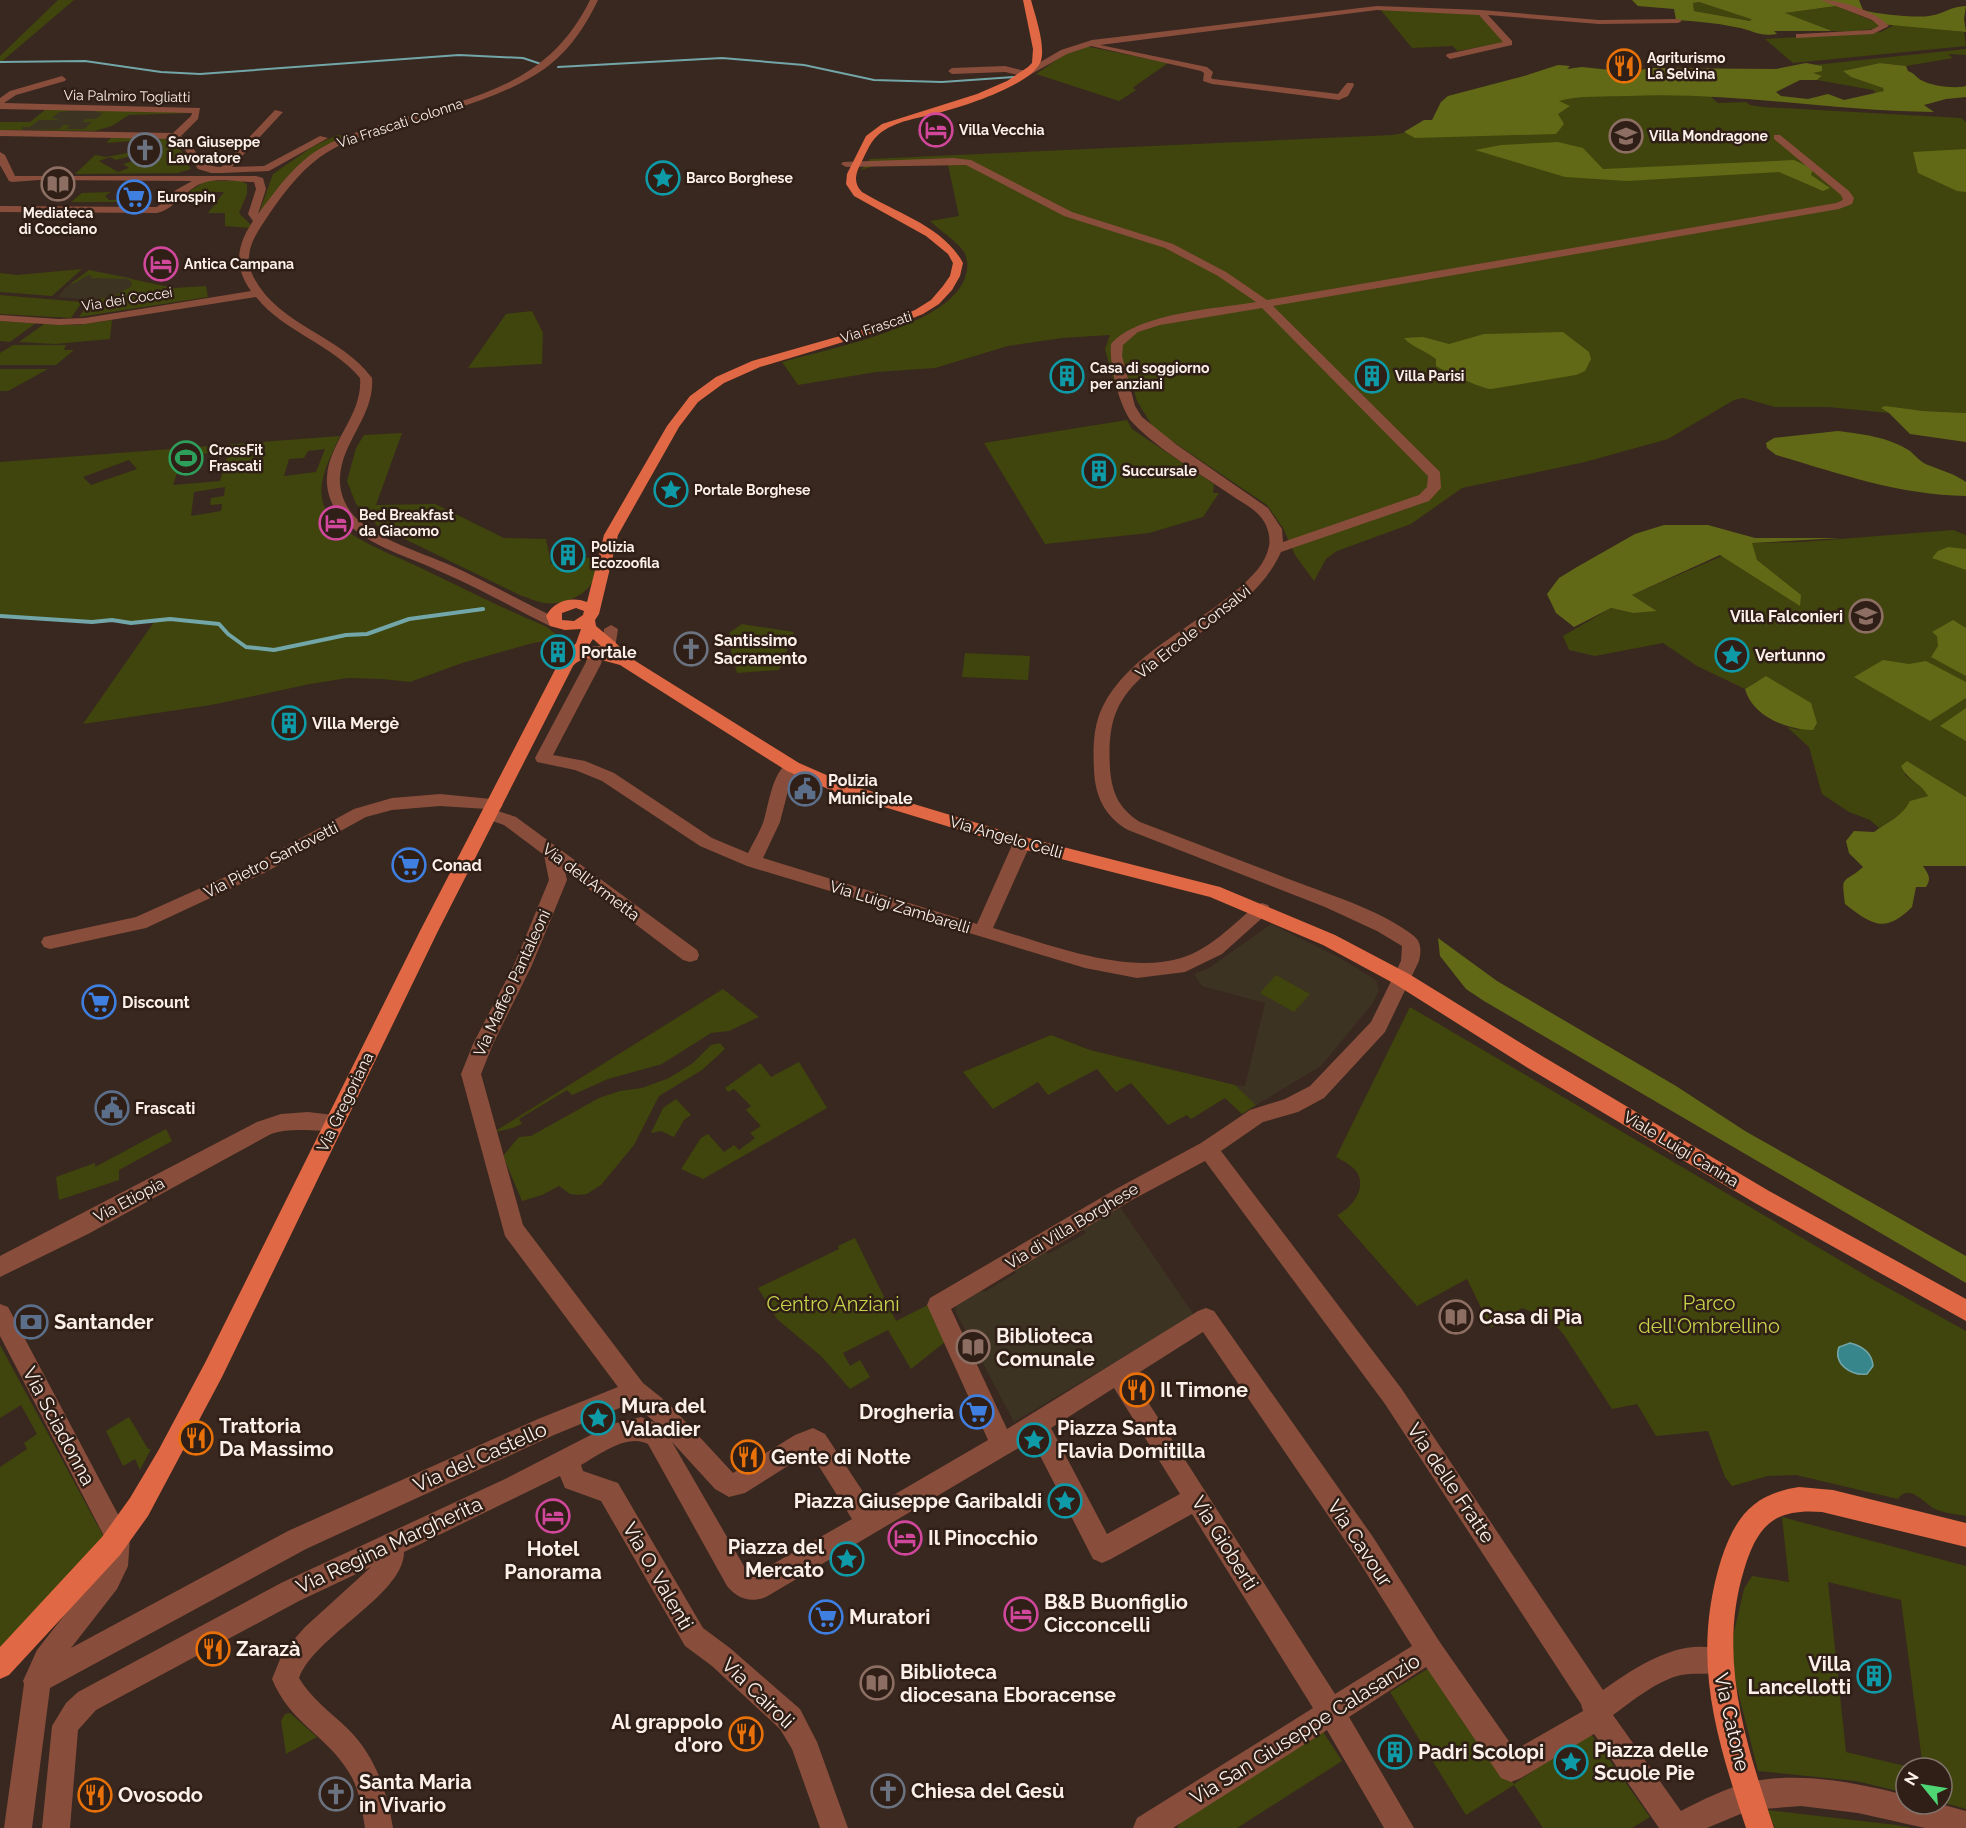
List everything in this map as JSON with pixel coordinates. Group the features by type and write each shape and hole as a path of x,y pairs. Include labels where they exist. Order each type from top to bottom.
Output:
{"main road":[{"path":"1026,74 1036,61 1035,41 1027,0"},
{"name":"Via Frascati","path":"596,635 600,581 611,535 675,422 702,392 727,376 766,360 905,319 932,304 953,281 958,264 950,250 922,230 854,190 850,178 851,164 870,138 880,129 902,120 953,106 1026,74"},
{"path":"561,627 554,613 592,590 600,581"},
{"path":"566,605 582,604 596,635"},
{"name":"Via Angelo Celli","path":"561,627 596,635 625,661 793,767 850,791 1022,843 1195,887 1262,910 1340,944 1402,979"},
{"name":"Via Gregoriana","path":"0,1666 118,1537 139,1507 191,1413 492,809 569,661 569,642 561,627"},
{"name":"Via Angelo Celli","path":"569,661 583,653 596,635"},
{"name":"Viale Luigi Canina","path":"1402,979 1535,1062 1762,1197 1966,1311"},
{"name":"Via Catone","path":"1760,1828 1725,1706 1718,1661 1719,1625 1727,1577 1747,1529 1756,1516 1767,1508 1790,1500 1816,1500 1966,1535"}],"street":[{"path":"1799,36 1873,32 1885,26 1875,18 1825,0"},
{"name":"Via Frascati Colonna","path":"561,627 520,604 384,542 358,526 346,515 335,493 334,469 344,439 365,398 366,378 349,360 294,325 257,293 244,270 243,256 247,241 259,220 292,178 311,159 331,146 365,132 485,95 535,72 572,41 592,1"},
{"path":"952,70 1005,69 1026,74 1064,52 1084,44 1360,9 1400,8 1481,12 1599,22 1678,21"},
{"path":"1450,56 1509,43 1481,12"},
{"path":"1084,44 1204,69 1209,72 1206,79 1212,81 1339,97 1344,95 1350,86"},
{"path":"0,104 13,93 62,79"},
{"name":"Via Palmiro Togliatti","path":"0,104 197,110 195,117 175,136"},
{"path":"225,168 278,112"},
{"path":"259,220 253,214 261,189 260,174 328,135 347,131 365,132"},
{"path":"0,133 175,136 184,142 206,171 259,180"},
{"path":"0,147 15,138 38,133"},
{"path":"851,164 956,161 972,164 1071,216 1165,244 1186,253 1222,273 1263,302 1431,470 1437,480 1433,491 1424,498 1274,550 1276,531 1266,515 1172,448 1137,419 1130,406 1116,352 1117,344 1122,338 1144,325 1263,302 1491,267 1839,206 1848,202 1849,198 1845,193 1777,137"},
{"path":"0,155 9,182 172,178 225,168 255,170 273,167"},
{"path":"217,160 225,168"},
{"path":"0,208 162,209 180,192 200,180 206,171"},
{"name":"Via dei Coccei","path":"0,318 58,322 85,321 257,293"},
{"name":"Via Ercole Consalvi","path":"1274,550 1267,566 1251,587 1176,642 1128,683 1114,699 1103,735 1102,769 1107,801 1117,816 1134,826 1331,902 1400,936 1409,942 1412,949 1402,979"},
{"name":"Via Frascati Colonna","path":"520,604 566,605"},
{"name":"Via Luigi Zambarelli","path":"596,635 543,758 579,765 608,777 706,842 753,862 982,932 1085,961 1137,971 1177,967 1198,959 1231,937 1262,910"},
{"path":"753,862 772,822 782,782 793,767"},
{"name":"Via Pietro Santovetti","path":"50,942 140,923 258,869 360,813 392,804 440,800 492,809"},
{"name":"Via dell'Armetta","path":"492,809 690,956"},
{"path":"982,932 1022,843"},
{"name":"Via Maffeo Pantaleoni","path":"552,853 558,880 523,965 483,1044 471,1074 513,1229 635,1391"},
{"name":"Via di Villa Borghese","path":"1002,1445 938,1305 1123,1195 1208,1149 1257,1116 1290,1106 1317,1092 1378,1027 1402,979"},
{"name":"Via Etiopia","path":"0,1267 80,1227 257,1131 288,1120 335,1122"},
{"name":"Via delle Fratte","path":"1208,1149 1393,1396 1593,1698 1597,1713 1678,1828"},
{"name":"Via Sciadonna","path":"0,1314 118,1537"},
{"name":"Via Cavour","path":"1117,1373 1206,1318 1364,1546 1430,1650 1511,1768 1597,1713"},
{"path":"635,1391 660,1411 729,1485 736,1485 744,1481 803,1443 813,1440 817,1442 869,1523 1002,1445 1117,1373"},
{"name":"Via Gioberti","path":"1117,1373 1332,1714 1400,1828"},
{"name":"Via del Castello","path":"36,1681 308,1535 546,1427 635,1391"},
{"path":"1036,1424 1102,1550 1197,1498"},
{"name":"Via Regina Margherita","path":"56,1828 63,1734 70,1717 80,1706 100,1693 290,1592 567,1461 620,1432 632,1429 649,1431 656,1436 736,1577 750,1589 757,1588 869,1523"},
{"name":"Via O. Valenti","path":"567,1461 573,1480 609,1492 694,1637"},
{"path":"18,1828 36,1681 46,1659 108,1580 115,1566 118,1537"},
{"path":"378,1823 360,1763 351,1751 292,1693 285,1679 292,1661 310,1641 383,1574 391,1560 391,1544"},
{"name":"Via Cairoli","path":"694,1637 721,1657 790,1719 802,1742 834,1828"},
{"name":"Via San Giuseppe Calasanzio","path":"1148,1826 1332,1714 1430,1650"},
{"path":"1597,1713 1668,1665 1689,1659 1718,1661"},
{"path":"1678,1828 1750,1796 1795,1791 1859,1800 1966,1825"}],"shaded area":[{"path":"45,110 122,110 95,131 10,130 14,126 25,126"},
{"path":"89,270 128,277 154,290 91,300 58,297 66,287"},
{"path":"1271,924 1338,957 1376,980 1379,990 1372,1004 1321,1066 1256,1105 1235,1085 1245,1086 1265,1003 1202,986 1194,974 1209,968"},
{"path":"1118,1204 1194,1315 1014,1422 956,1313 956,1305 980,1287 984,1292 1016,1273 1012,1267 1044,1249 1048,1254 1086,1233 1081,1226"}],"green space":[{"path":"58,0 74,0 0,63 0,56"},
{"path":"1632,0 1859,0 1863,10 1923,16 1966,6 1964,19 1966,32 1880,24 1866,16 1836,6 1785,13 1832,31 1774,31 1777,34 1765,35 1720,24 1676,20 1674,9 1638,6","holes":["1699,2 1752,19 1750,21 1694,11 1693,3"]},
{"path":"1699,2 1752,19 1751,21 1694,11 1693,3"},
{"path":"1837,6 1880,24 1879,28 1851,32 1832,31 1784,13"},
{"path":"1380,9 1477,13 1506,43 1457,51 1453,46 1412,48"},
{"path":"1896,24 1964,32 1966,46 1793,63 1765,39 1881,32"},
{"path":"1085,46 1168,63 1119,101 1036,74 1065,54"},
{"path":"1966,49 1966,55 1948,54 1953,58 1906,66 1880,63 1844,71 1851,77 1883,88 1885,91 1877,94 1873,90 1817,80 1822,77 1811,73 1822,66 1814,65"},
{"path":"1806,63 1822,66 1822,71 1813,73 1822,76 1817,80 1800,80 1776,92 1781,96 1808,99 1828,94 1844,100 1884,91 1883,88 1851,77 1843,71 1880,63 1906,66 1908,71 1927,83 1950,87 1966,86 1966,97 1924,105 1934,112 1704,96 1584,97 1559,101 1570,106 1558,114 1564,124 1556,134 1415,138 1404,132 1424,120 1432,120 1441,102 1448,96 1558,65 1570,66 1567,69 1582,67 1629,72 1651,68 1776,69"},
{"path":"1565,70 1782,72 1711,97 1718,103 1746,102 1763,107 1961,118 1966,122 1966,413 1882,409 1889,413 1828,407 1775,407 1743,398 1734,400 1668,439 1585,462 1462,488 1411,524 1337,551 1326,559 1314,581 1295,555 1283,528 1267,505 1154,429 1137,401 1133,387 1115,386 1105,349 1110,335 1062,338 1008,346 935,368 876,372 798,385 782,362 857,342 915,321 939,307 957,292 966,274 967,263 964,252 930,221 959,216 948,165 875,166 860,170 869,163 869,159 1392,135 1415,131"},
{"path":"45,110 78,110 59,112 52,118 60,120 39,120 30,127 22,127 23,130 0,130 0,122 30,122"},
{"path":"98,110 191,113 129,115 112,126 95,131 27,130 59,129 64,125 70,125 66,129 84,129 92,122 82,122 86,119 96,119 103,113 96,112"},
{"path":"337,135 345,136 319,151 259,213 273,174 312,147"},
{"path":"113,136 167,139 179,147 191,169 178,173 75,174 95,155 106,157 127,153 131,156 116,160 110,157 99,161 118,172 129,168 123,164 157,154 164,149 157,144 160,142 156,141 157,139 106,143"},
{"path":"1558,142 1583,148 1603,169 1794,160 1813,169 1811,175 1830,188 1823,191 1779,172 1627,181 1565,177 1475,150 1501,145"},
{"path":"1966,149 1966,192 1957,191 1918,173 1913,152"},
{"path":"206,181 241,181 247,184 247,194 239,213 250,224 250,228 225,226 225,213 208,213 224,192 188,192"},
{"path":"111,192 105,196 109,200 143,199 139,202 71,202 82,193"},
{"path":"82,269 52,296 0,292 0,273 17,275"},
{"path":"89,270 174,288 206,286 208,297 79,317 91,300 112,297 132,286 131,281 127,279 90,278 92,275 70,284"},
{"path":"0,295 82,302 71,318 0,314"},
{"path":"532,311 543,333 542,364 468,368 506,314"},
{"path":"112,320 110,339 55,344 19,342 44,324 78,325"},
{"path":"0,321 36,323 10,342 0,341"},
{"path":"1563,332 1589,352 1591,359 1585,371 1576,375 1491,389 1436,366 1436,359 1404,338 1423,337 1449,344 1484,334"},
{"path":"13,345 66,345 64,350 74,350 56,365 0,365 0,353"},
{"path":"0,369 48,369 8,391 0,391"},
{"path":"1885,406 1966,413 1966,442 1910,434 1881,408"},
{"path":"1127,420 1132,429 1214,484 1213,493 1219,493 1203,517 1149,533 1045,544 984,443"},
{"path":"1838,431 1875,437 1902,446 1925,464 1966,482 1966,496 1893,488 1776,455 1767,448 1766,443 1774,438"},
{"path":"402,433 376,505 435,504 504,538 546,539 551,564 593,557 595,576 592,583 581,594 567,601 539,602 522,596 378,526 356,504 347,481 356,448 364,435"},
{"path":"340,436 328,462 321,492 322,501 333,520 372,545 547,627 561,639 533,643 462,663 410,682 348,678 211,705 83,724 154,622 131,623 112,620 94,623 0,616 0,462","holes":["325,449 316,472 284,476 289,459 304,458 308,451","229,451 220,481 173,485 183,456","129,460 137,469 91,485 83,477","225,487 224,496 211,498 210,505 222,504 221,511 191,516 194,492"]},
{"path":"1664,525 1708,525 1755,538 1841,538 1752,543 1757,560 1801,595 1800,606 1720,555 1632,595 1657,611 1633,613 1611,608 1574,627 1556,613 1547,594 1559,578 1635,534"},
{"name":"Villa Falconieri","path":"1953,530 1966,535 1966,797 1907,761 1905,775 1925,790 1928,796 1879,828 1870,820 1849,812 1822,794 1809,747 1787,727 1800,730 1757,681 1745,689 1697,666 1663,643 1595,656 1569,650 1563,636 1611,608 1633,613 1656,610 1632,595 1752,543 1802,542"},
{"path":"1948,547 1966,549 1966,570 1932,558 1938,551"},
{"path":"1953,620 1966,628 1966,676 1931,657 1938,646 1937,636 1932,632"},
{"path":"742,624 794,632 779,670 737,673 728,639 730,632"},
{"path":"965,653 1030,656 1028,680 962,677"},
{"path":"1883,660 1909,664 1926,661 1966,682 1966,698 1930,721 1854,677"},
{"path":"1766,676 1811,703 1817,723 1813,730 1782,724 1772,720 1755,707 1745,689"},
{"path":"1966,708 1966,741 1940,726"},
{"path":"1907,761 1966,797 1966,866 1923,866 1929,876 1929,881 1926,887 1916,887 1912,907 1894,921 1879,924 1863,917 1845,904 1844,883 1863,867 1849,853 1846,841 1854,831 1874,832 1899,815 1910,801 1928,796 1901,766"},
{"path":"1438,938 1497,981 1676,1086 1745,1131 1966,1256 1966,1283 1484,1001 1466,989 1440,956"},
{"path":"1276,975 1310,994 1294,1012 1260,993"},
{"path":"723,989 759,1017 729,1031 711,1033 662,1064 608,1079 572,1095 567,1090 519,1119 522,1124 494,1132"},
{"name":"Parco dell'Ombrellino","path":"1410,1007 1872,1279 1966,1331 1966,1516 1937,1510 1911,1493 1902,1495 1898,1499 1796,1475 1768,1476 1732,1486 1725,1477 1708,1431 1656,1436 1637,1404 1612,1409 1564,1335 1550,1319 1522,1308 1491,1328 1467,1279 1417,1306 1337,1215 1353,1202 1360,1184 1356,1171 1336,1157"},
{"path":"1051,1035 1090,1050 1235,1085 1256,1105 1242,1114 1225,1098 1191,1119 1187,1115 1168,1125 1131,1083 1116,1092 1097,1069 1048,1095 1038,1082 993,1109 963,1072"},
{"path":"720,1043 725,1049 702,1070 659,1096 634,1145 601,1185 587,1194 578,1195 570,1194 559,1186 542,1195 522,1201 503,1156 519,1137 531,1136 599,1098 620,1091 642,1088 669,1078 693,1063 711,1045"},
{"path":"799,1062 827,1108 703,1179 681,1169 701,1138 708,1134 724,1152 734,1145 739,1150 755,1138 750,1133 761,1126 746,1110 751,1106 734,1089 728,1092 725,1088 760,1063 771,1077"},
{"path":"676,1099 691,1115 684,1120 674,1137 661,1131 651,1133 663,1108"},
{"path":"166,1129 172,1141 119,1170 119,1180 59,1200 56,1177 95,1163 95,1167"},
{"name":"Centro Anziani","path":"855,1238 896,1321 928,1305 946,1341 911,1369 888,1330 843,1353 850,1366 860,1360 870,1377 850,1389 822,1357 777,1319 758,1288 839,1249 838,1246"},
{"path":"0,1345 106,1541 0,1649 0,1467 27,1449 24,1443 37,1434 21,1405 0,1418"},
{"path":"129,1417 148,1449 151,1449 140,1470 135,1459 123,1466 106,1431"},
{"name":"Villa Lancellotti","path":"1782,1517 1966,1566 1966,1809 1954,1806 1954,1756 1921,1756 1901,1600 1828,1582 1846,1752 1894,1763 1894,1790 1856,1781 1758,1771 1732,1668 1733,1636 1744,1589 1752,1576 1789,1582"},
{"path":"1434,1665 1514,1784 1589,1731 1650,1817 1632,1828 1543,1828 1514,1785 1466,1815 1390,1692"},
{"path":"290,1713 317,1737 286,1754 281,1721 285,1714"},
{"path":"1322,1730 1342,1761 1237,1828 1177,1828 1181,1822"},
{"path":"1767,1810 1896,1825 1912,1828 1775,1828"}],"water":[{"path":"1850,1343 1862,1348 1871,1357 1873,1366 1867,1374 1855,1373 1841,1364 1839,1347"}],"waterway":[{"path":"0,62 85,61 161,72 200,74 459,55 523,58 541,64"},
{"path":"558,67 722,58 804,65 874,80 942,82 1014,77"},
{"path":"0,616 92,622 112,620 131,623 170,619 219,624 246,647 274,650 346,635 367,634 409,619 483,609"}],"place":[{"name":"Agriturismo La Selvina","path":"1624,66"},
{"name":"Villa Vecchia","path":"936,130"},
{"name":"Villa Mondragone","path":"1626,136"},
{"name":"San Giuseppe Lavoratore","path":"145,150"},
{"name":"Barco Borghese","path":"663,178"},
{"name":"Mediateca di Cocciano","path":"58,184"},
{"name":"Eurospin","path":"134,197"},
{"name":"Antica Campana","path":"161,264"},
{"name":"Casa di soggiorno per anziani","path":"1067,376"},
{"name":"Villa Parisi","path":"1372,376"},
{"name":"CrossFit Frascati","path":"186,458"},
{"name":"Succursale","path":"1099,471"},
{"name":"Portale Borghese","path":"671,490"},
{"name":"Bed Breakfast da Giacomo","path":"336,523"},
{"name":"Polizia Ecozoofila","path":"568,555"},
{"name":"Villa Falconieri","path":"1866,616"},
{"name":"Santissimo Sacramento","path":"691,649"},
{"name":"Portale","path":"558,652"},
{"name":"Vertunno","path":"1732,655"},
{"name":"Villa Mergè","path":"289,723"},
{"name":"Polizia Municipale","path":"805,789"},
{"name":"Conad","path":"409,865"},
{"name":"Discount","path":"99,1002"},
{"name":"Frascati","path":"112,1108"},
{"name":"Casa di Pia","path":"1456,1317"},
{"name":"Santander","path":"31,1322"},
{"name":"Biblioteca Comunale","path":"973,1347"},
{"name":"Il Timone","path":"1137,1390"},
{"name":"Drogheria","path":"977,1412"},
{"name":"Mura del Valadier","path":"598,1418"},
{"name":"Trattoria Da Massimo","path":"196,1438"},
{"name":"Piazza Santa Flavia Domitilla","path":"1034,1440"},
{"name":"Gente di Notte","path":"748,1457"},
{"name":"Piazza Giuseppe Garibaldi","path":"1065,1501"},
{"name":"Hotel Panorama","path":"553,1516"},
{"name":"Il Pinocchio","path":"905,1538"},
{"name":"Piazza del Mercato","path":"847,1559"},
{"name":"B&B Buonfiglio Cicconcelli","path":"1021,1614"},
{"name":"Muratori","path":"826,1617"},
{"name":"Zarazà","path":"213,1649"},
{"name":"Villa Lancellotti","path":"1874,1676"},
{"name":"Biblioteca diocesana Eboracense","path":"877,1683"},
{"name":"Al grappolo d'oro","path":"746,1734"},
{"name":"Padri Scolopi","path":"1395,1752"},
{"name":"Piazza delle Scuole Pie","path":"1571,1762"},
{"name":"Chiesa del Gesù","path":"888,1791"},
{"name":"Santa Maria in Vivario","path":"336,1794"},
{"name":"Ovosodo","path":"95,1795"}]}
